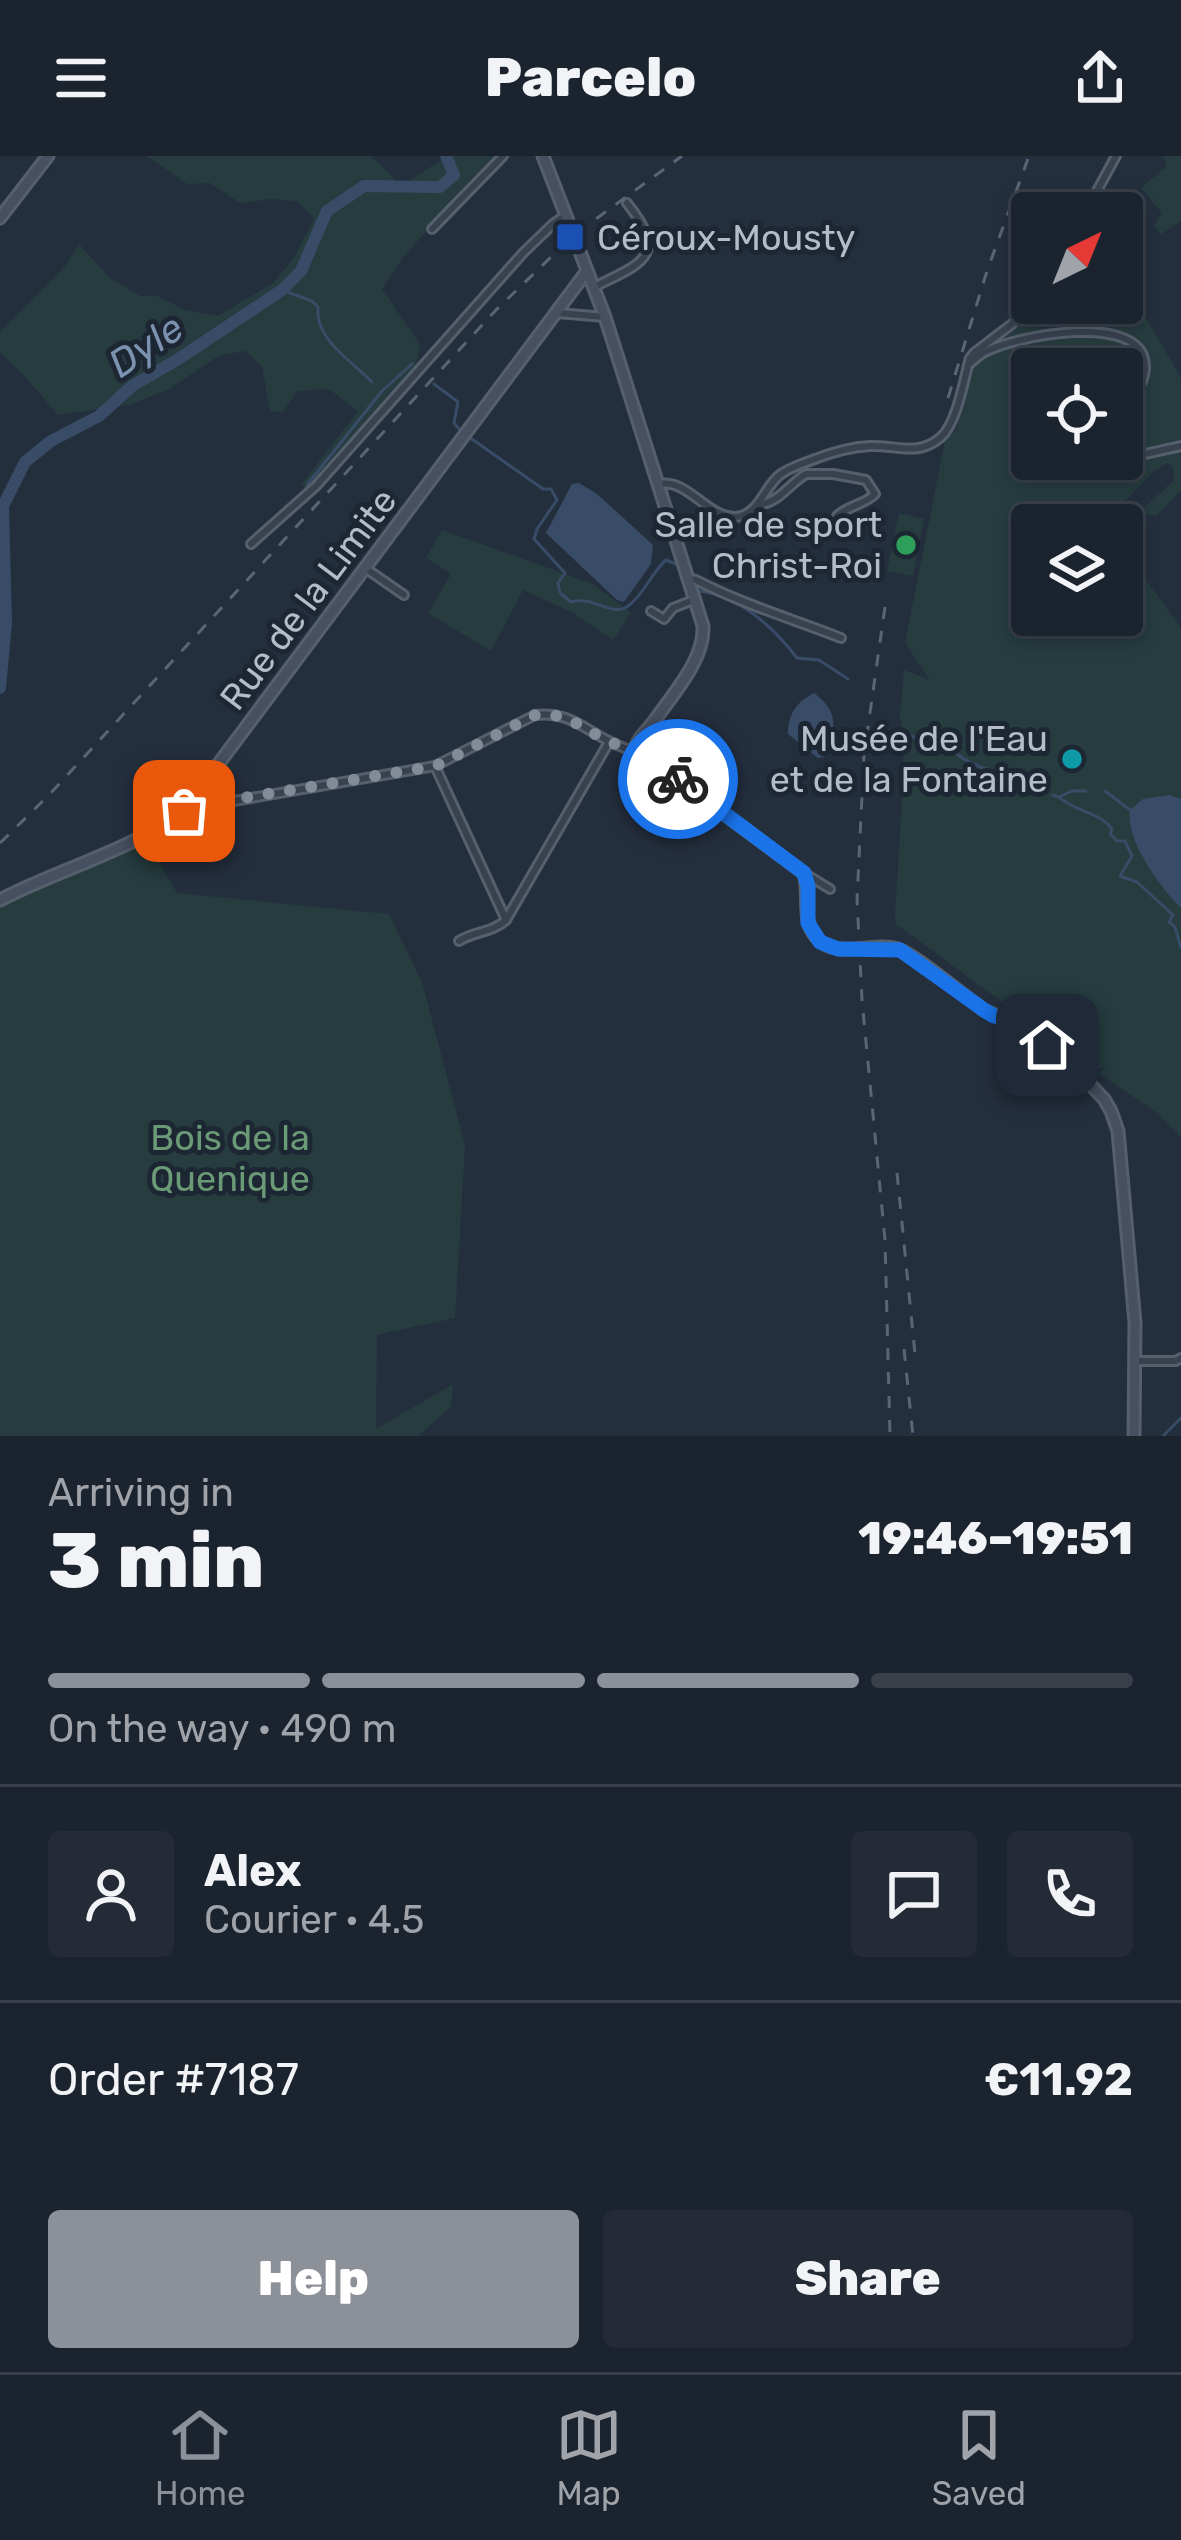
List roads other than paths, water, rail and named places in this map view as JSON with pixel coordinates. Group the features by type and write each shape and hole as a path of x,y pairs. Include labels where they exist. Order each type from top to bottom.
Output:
{"street":[{"path":"0,218 48,156"},
{"path":"432,229 503,156"},
{"path":"543,156 605,317 703,626 701,649 654,721 643,749"},
{"path":"1097,192 1117,156"},
{"path":"594,287 635,267 647,250 647,232 627,203"},
{"path":"250,544 316,486 523,254 566,215"},
{"name":"Rue de la Limite","path":"0,900 39,879 142,839 184,811 587,271"},
{"path":"555,313 605,317"},
{"path":"758,505 780,475 818,458 860,446 916,449 936,441 951,423 968,365 980,346 1012,324"},
{"path":"968,365 983,353 1038,336 1076,332 1124,337 1138,348"},
{"path":"1143,454 1181,446"},
{"path":"659,485 674,484 728,516 742,515 779,497 806,474 866,480 875,494 837,516"},
{"path":"364,568 404,596"},
{"path":"690,580 842,638"},
{"path":"650,611 664,619 673,608 696,599"},
{"path":"184,811 436,766 535,715 548,713 565,716 609,742 643,749 830,889"},
{"path":"459,941 506,920 609,742"},
{"path":"436,766 506,920"},
{"path":"197,794 207,804"},
{"path":"804,873 808,923 820,942 838,949 900,950 984,1010 1033,1032 1111,1111 1118,1131 1132,1279 1134,1436"},
{"path":"1135,1361 1181,1358"}],"water":[{"path":"579,483 653,545 651,564 624,602 546,533 572,484"},
{"path":"814,693 828,707 833,722 824,757 818,758 788,734 795,709"},
{"path":"1169,795 1181,799 1181,908 1146,862 1130,822 1130,810 1143,799"}],"waterway":[{"name":"Dyle","path":"0,688 6,623 3,506 25,462 51,441 99,416 132,386 282,290 301,271 327,211 364,186 440,187 454,175 446,156"},
{"path":"282,290 318,307 328,339 372,382"},
{"path":"307,485 382,391 412,364"},
{"path":"434,384 458,402 454,423 460,430"},
{"path":"469,437 543,489 551,489 557,500 534,539 565,573 558,583 560,593 571,602 622,609 639,596 666,560 679,565"},
{"path":"699,591 742,606 778,635 797,658 819,660 848,679"},
{"path":"909,735 943,749 949,745 967,761 986,769 1038,779 1037,791 1045,791"},
{"path":"1053,795 1086,791"},
{"path":"1105,791 1130,810"},
{"path":"1059,797 1100,819 1117,841 1125,841 1132,856 1120,876 1137,882 1173,915 1169,922 1181,948"},
{"path":"1163,1436 1181,1418"}],"railway":[{"path":"0,843 496,310 574,235 682,156"},
{"path":"948,398 1029,156"},
{"path":"885,607 864,755 857,899 885,1240 890,1436"},
{"path":"897,1173 916,1364"},
{"path":"904,1349 913,1436"}],"place":[{"name":"Céroux-Mousty","path":"570,237"},
{"name":"Salle de sport Christ-Roi","path":"906,545"},
{"name":"Musée de l'Eau et de la Fontaine","path":"1072,759"}],"park label":[{"name":"Bois de la Quenique","path":"230,1158"}]}
